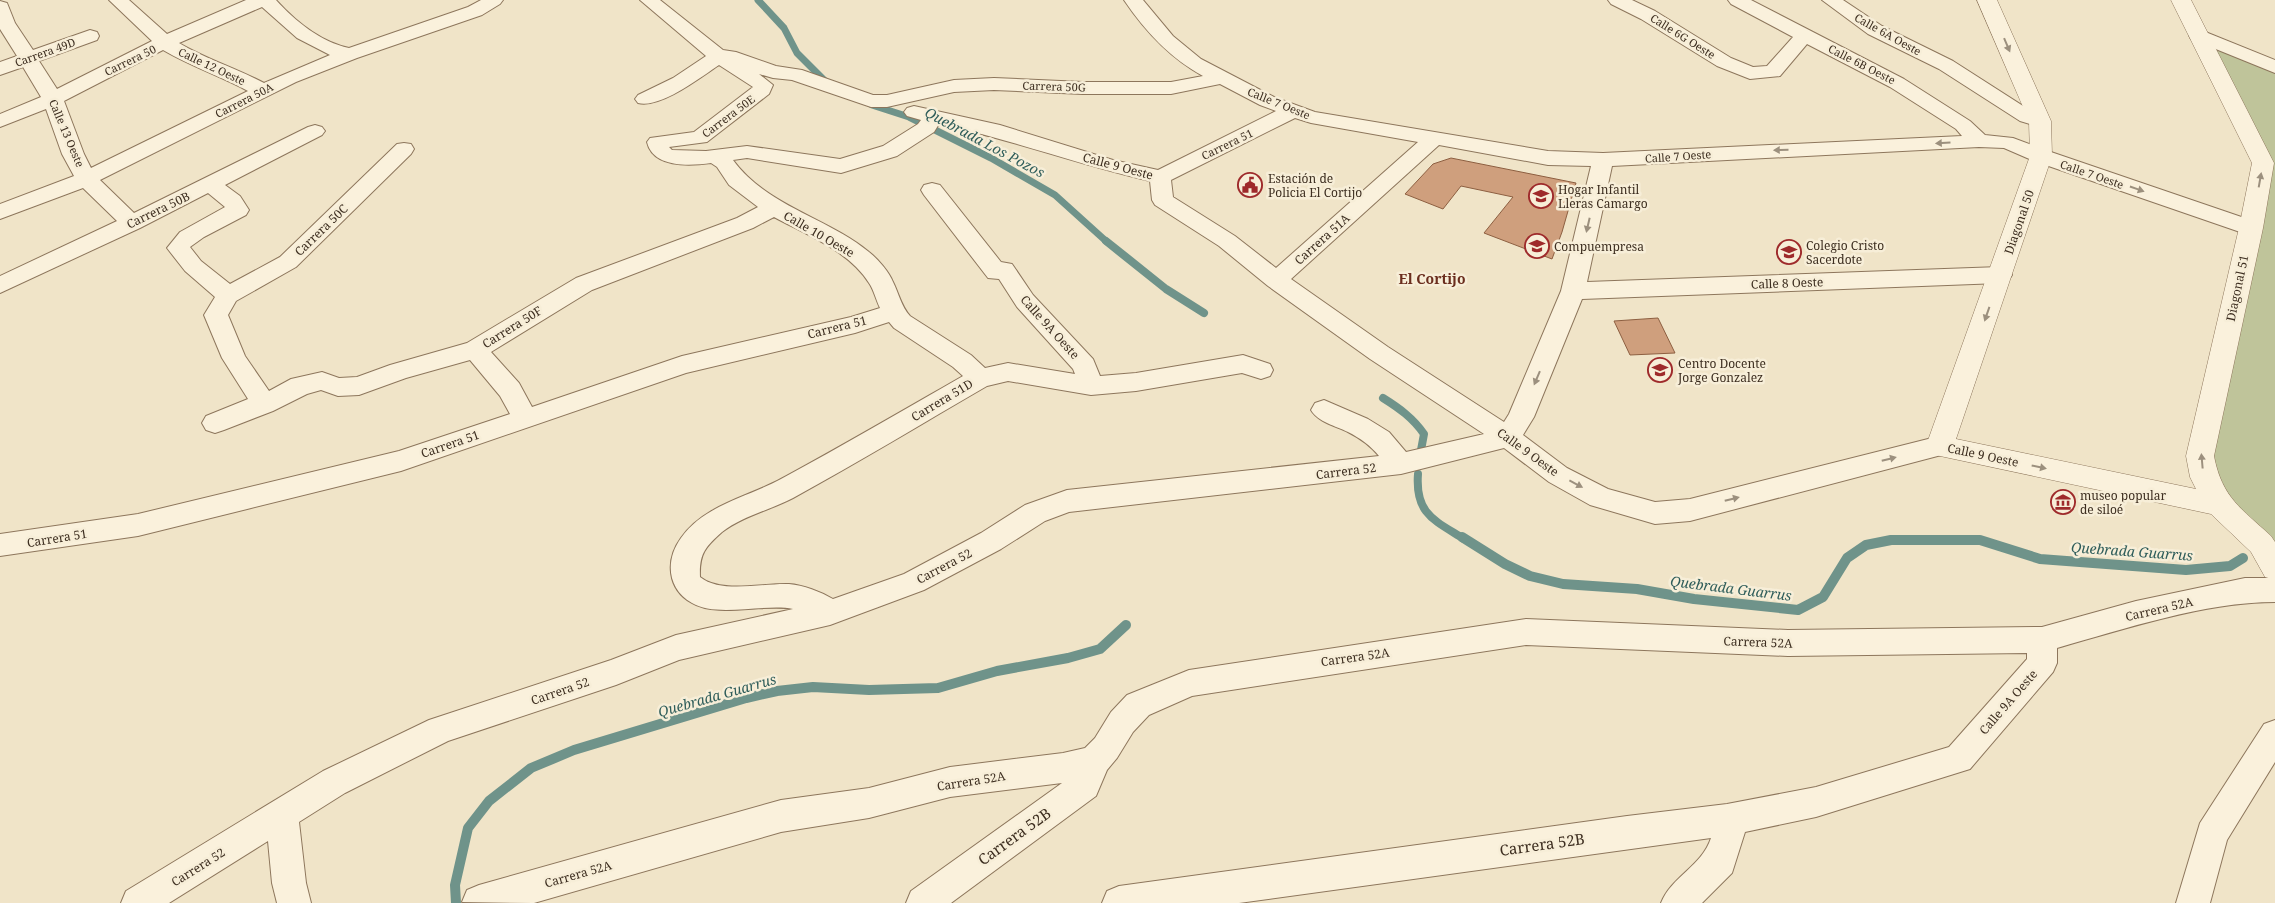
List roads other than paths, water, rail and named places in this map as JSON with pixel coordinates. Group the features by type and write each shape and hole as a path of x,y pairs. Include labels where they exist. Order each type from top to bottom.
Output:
{"street":[{"name":"Calle 12 Oeste","path":"118,0 135,20 166,43 187,56 228,72 262,90"},
{"name":"Carrera 50","path":"0,122 53,99 118,64 262,0"},
{"path":"266,0 286,22 302,33 332,50 350,54"},
{"name":"Carrera 50A","path":"0,212 86,179 288,78 350,54 474,11 494,0"},
{"path":"645,99 680,82 719,56 700,43 649,0"},
{"name":"Calle 7 Oeste","path":"1133,0 1166,40 1194,62 1267,101 1311,117 1548,158 1603,160 1979,140 2006,142 2041,156 2251,228"},
{"name":"Calle 6G Oeste","path":"1617,0 1648,14 1724,62 1750,73 1774,72 1805,35"},
{"name":"Calle 6B Oeste","path":"1736,0 1897,83 1963,125 1979,140"},
{"name":"Calle 6A Oeste","path":"1831,0 1875,30 1946,65"},
{"name":"Calle 6A Oeste","path":"1847,0 2026,116 2040,121"},
{"name":"Diagonal 50","path":"1940,446 2041,156 2040,121 1987,0"},
{"name":"Diagonal 51","path":"2181,0 2263,163 2251,228 2200,456 2204,477 2219,505 2261,544 2275,568"},
{"path":"452,3 474,11"},
{"name":"Calle 13 Oeste","path":"2,18 53,99 73,154 86,179 132,223"},
{"path":"2198,35 2275,67"},
{"name":"Carrera 49D","path":"0,69 90,36"},
{"name":"Carrera 50E","path":"715,156 682,158 667,156 659,150 657,142 700,138 762,90 763,85 719,56"},
{"name":"Carrera 50G","path":"719,56 729,56 773,72 795,74 871,101 887,101 954,86 994,84 1083,88 1171,88 1222,78"},
{"name":"Carrera 51","path":"1160,177 1293,111"},
{"path":"715,156 747,152 830,166 841,166 860,162 890,151 927,128 923,114"},
{"name":"Calle 9 Oeste","path":"923,114 993,129 1108,165 1160,177 1163,200 1227,242 1276,280 1379,353 1508,437 1558,475 1600,498 1655,513 1690,510 1940,446 2219,505"},
{"name":"Carrera 50B","path":"0,285 132,223 315,131"},
{"name":"Carrera 51A","path":"1276,280 1435,138"},
{"name":"Carrera 50C","path":"228,295 288,262 404,150"},
{"name":"Calle 10 Oeste","path":"715,156 724,162 737,180 774,208 827,236 862,258 881,281 892,312"},
{"path":"1508,437 1521,417 1574,291 1603,160"},
{"path":"210,184 232,200 238,210 189,236 180,242 178,248 193,266 228,295 216,315 234,358 264,404"},
{"name":"Calle 9A Oeste","path":"932,190 1025,301 1084,365 1091,386"},
{"name":"Carrera 50F","path":"215,423 264,404 300,386 322,382 338,387 359,386 399,371 475,350 584,284 745,224 774,208"},
{"name":"Calle 8 Oeste","path":"1574,291 2000,275"},
{"path":"892,312 902,322 962,361 980,378"},
{"name":"Carrera 51","path":"0,545 138,525 401,461 682,365 855,324 892,312"},
{"path":"475,350 510,390 525,418"},
{"name":"Carrera 51D","path":"830,612 815,603 790,596 741,598 702,594 686,582 684,561 691,545 712,524 731,513 781,492 980,378 1008,372 1091,386 1136,382 1243,364 1261,370"},
{"path":"1324,410 1359,426 1380,439 1400,464"},
{"name":"Carrera 52","path":"138,903 334,782 440,730 616,672 676,648 830,612 920,580 1035,513 1067,501 1400,464 1508,437"},
{"name":"Carrera 52A","path":"479,902 781,816 869,802 950,782 1063,768 1094,761 1106,748 1122,722 1138,705 1189,683 1526,632 1788,643 2042,640 2136,613 2245,590 2275,590"},
{"name":"Calle 9A Oeste","path":"1959,759 2042,663 2042,640"},
{"path":"2193,903 2212,834 2275,734"},
{"name":"Carrera 52B","path":"1119,903 1733,819 1816,802 1959,759"},
{"name":"Carrera 52B","path":"923,903 1085,784 1094,761"},
{"path":"282,815 294,903"},
{"path":"1678,903 1720,861 1733,819"}],"waterway":[{"name":"Quebrada Los Pozos","path":"758,0 784,28 797,53 829,85"},
{"name":"Quebrada Los Pozos","path":"872,105 909,117 991,158 1055,195 1107,242"},
{"name":"Quebrada Los Pozos","path":"1106,241 1166,289 1204,313"},
{"name":"Quebrada Los Pozos","path":"1383,398 1405,414 1424,434 1421,450"},
{"name":"Quebrada Los Pozos","path":"1418,474 1418,487 1423,507 1435,521 1464,539"},
{"name":"Quebrada Guarrus","path":"1462,537 1505,564 1530,576 1563,584 1637,589 1694,599 1798,610 1823,597 1847,558 1866,545 1891,540 1980,540 2040,559 2186,570 2230,566 2243,558"},
{"name":"Quebrada Guarrus","path":"456,903 455,885 468,828 489,801 531,768 574,750 746,698 777,691 813,687 869,690 938,688 997,671 1068,658 1100,649 1126,625"}],"place":[{"name":"Estación de Policia El Cortijo","path":"1250,185"},
{"name":"Hogar Infantil Lleras Camargo","path":"1541,196"},
{"name":"Compuempresa","path":"1537,246"},
{"name":"Colegio Cristo Sacerdote","path":"1789,252"},
{"name":"Centro Docente Jorge Gonzalez","path":"1660,370"},
{"name":"museo popular de siloé","path":"2063,502"}],"district":[{"name":"El Cortijo","path":"1432,278"}]}
